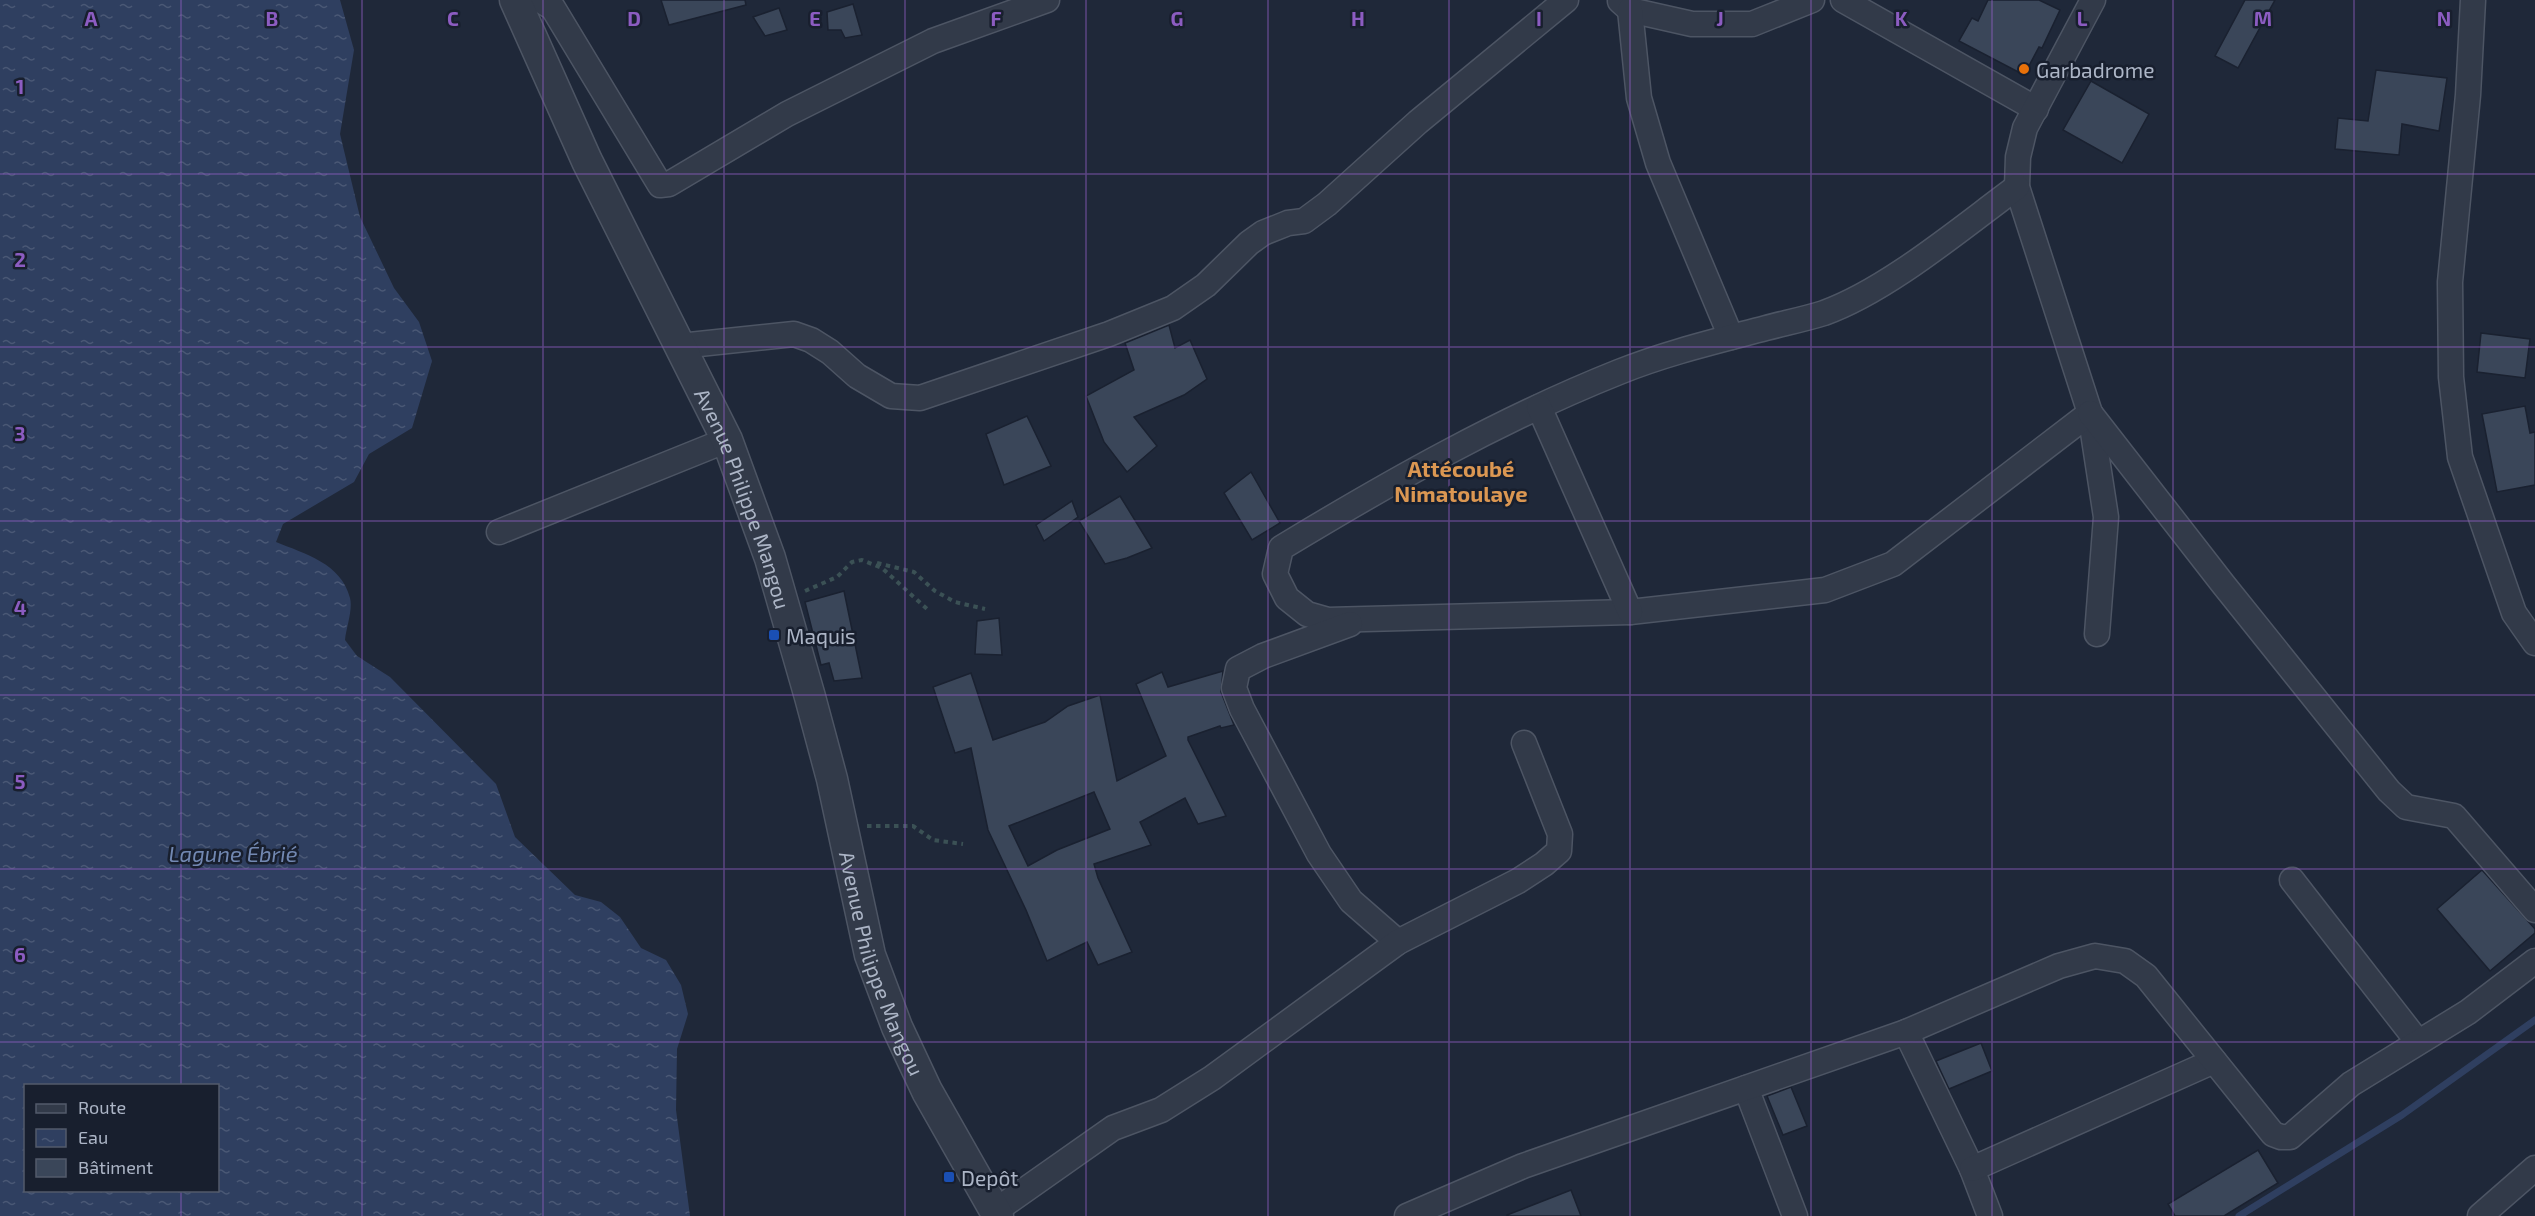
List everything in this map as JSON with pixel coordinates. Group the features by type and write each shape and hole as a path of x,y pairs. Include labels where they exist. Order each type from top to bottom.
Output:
{"street":[{"name":"Avenue Philippe Mangou","path":"515,0 587,161 727,440 770,558 783,601 832,779 870,955 897,1027 927,1091 996,1213"},
{"path":"540,0 553,8 660,184 669,184 787,114 933,41 1047,0"},
{"path":"680,346 794,334 811,340 830,352 857,376 891,396 920,398 1109,334 1173,308 1206,285 1249,243 1263,233 1288,223 1304,220 1327,204 1418,122 1566,0"},
{"path":"1731,337 1658,163 1639,98 1624,5 1692,24 1752,24 1812,0"},
{"path":"1843,0 2036,108"},
{"path":"2093,0 2025,128 2018,157 2017,187 2090,413 2106,517 2097,634"},
{"path":"2473,0 2468,95 2450,282 2451,377 2460,457 2514,613 2535,643"},
{"path":"2017,187 1933,249 1875,287 1824,313 1731,337 1620,371 1539,407 1397,478 1281,548 1275,574 1287,598 1307,614 1328,620 1630,612 1825,590 1893,564 2090,413"},
{"path":"1539,407 1630,612"},
{"path":"2090,413 2389,791 2406,807 2454,816 2535,910"},
{"path":"499,532 727,440"},
{"path":"1364,619 1263,656 1238,669 1234,688 1242,709 1319,854 1351,901 1398,942"},
{"path":"996,1213 1113,1128 1161,1110 1212,1078 1398,942 1518,881 1544,864 1559,850 1560,834 1524,743"},
{"path":"2292,880 2418,1042"},
{"path":"1407,1216 1523,1166 1906,1032 2059,966 2095,956 2125,962 2146,976 2273,1134 2290,1137 2351,1084 2468,1012 2535,961"},
{"path":"1906,1032 1972,1169 1990,1216"},
{"path":"1972,1169 2214,1061"},
{"path":"1746,1088 1795,1216"},
{"path":"2480,1216 2535,1168"}],"path":[{"path":"862,560 882,568 927,609"},
{"path":"783,601 837,577 852,562 862,560 914,572 935,591 954,602 985,609"},
{"path":"843,828 876,825 913,826 933,840 963,844"}],"water":[{"name":"Lagune Ébrié","path":"0,0 340,0 354,50 340,134 360,217 394,288 419,322 432,361 412,428 369,454 354,482 283,524 276,542 320,561 339,576 351,603 345,640 357,656 390,677 496,784 515,837 575,895 601,902 620,917 641,948 666,960 681,985 688,1014 677,1049 676,1110 690,1216 0,1216"}],"building":[{"path":"661,0 745,0 746,5 669,25"},
{"path":"1988,0 2039,0 2060,10 2042,48 2039,47 2024,75 1959,41 1972,18 1978,21"},
{"path":"2245,0 2275,0 2238,68 2215,56"},
{"path":"853,4 862,35 845,38 841,30 828,30 827,12"},
{"path":"779,8 787,30 765,36 753,17"},
{"path":"2376,70 2447,78 2439,131 2402,124 2399,155 2335,149 2338,118 2368,121"},
{"path":"2091,81 2149,114 2122,163 2063,130"},
{"path":"1169,325 1175,348 1190,340 1207,379 1184,395 1134,417 1157,446 1127,472 1104,442 1086,396 1134,370 1125,343"},
{"path":"2481,333 2530,339 2525,378 2477,372"},
{"path":"2525,406 2530,433 2535,432 2535,485 2497,492 2482,414"},
{"path":"1027,416 1051,466 1004,485 986,434"},
{"path":"1251,472 1280,523 1252,540 1224,493"},
{"path":"1120,496 1152,548 1105,564 1079,521"},
{"path":"1072,501 1078,517 1044,541 1036,525"},
{"path":"844,591 862,678 834,681 829,663 821,665 805,602"},
{"path":"999,618 1002,655 975,654 977,621"},
{"path":"1223,671 1221,692 1234,725 1221,728 1220,726 1188,737 1188,740 1226,816 1198,824 1185,798 1140,822 1151,845 1094,864 1098,878 1132,952 1098,965 1087,942 1047,961 988,830 971,748 955,753 933,687 971,673 993,740 1045,722 1068,706 1100,695 1117,781 1166,756 1136,684 1162,672 1168,687","holes":["1094,792 1110,829 1057,850 1028,866 1009,826"]},
{"path":"2482,870 2535,929 2535,933 2490,971 2437,909"},
{"path":"1981,1043 1992,1071 1949,1089 1936,1061"},
{"path":"1791,1087 1807,1126 1783,1135 1767,1096"},
{"path":"2258,1150 2278,1183 2224,1216 2175,1216 2168,1204"},
{"path":"1571,1190 1581,1216 1507,1216 1507,1215"}],"waterway":[{"path":"2239,1216 2402,1115 2535,1020"}],"place":[{"name":"Garbadrome","path":"2024,69"},
{"name":"Maquis","path":"774,635"},
{"name":"Depôt","path":"949,1177"}],"district":[{"name":"Attécoubé Nimatoulaye","path":"1461,480"}]}
